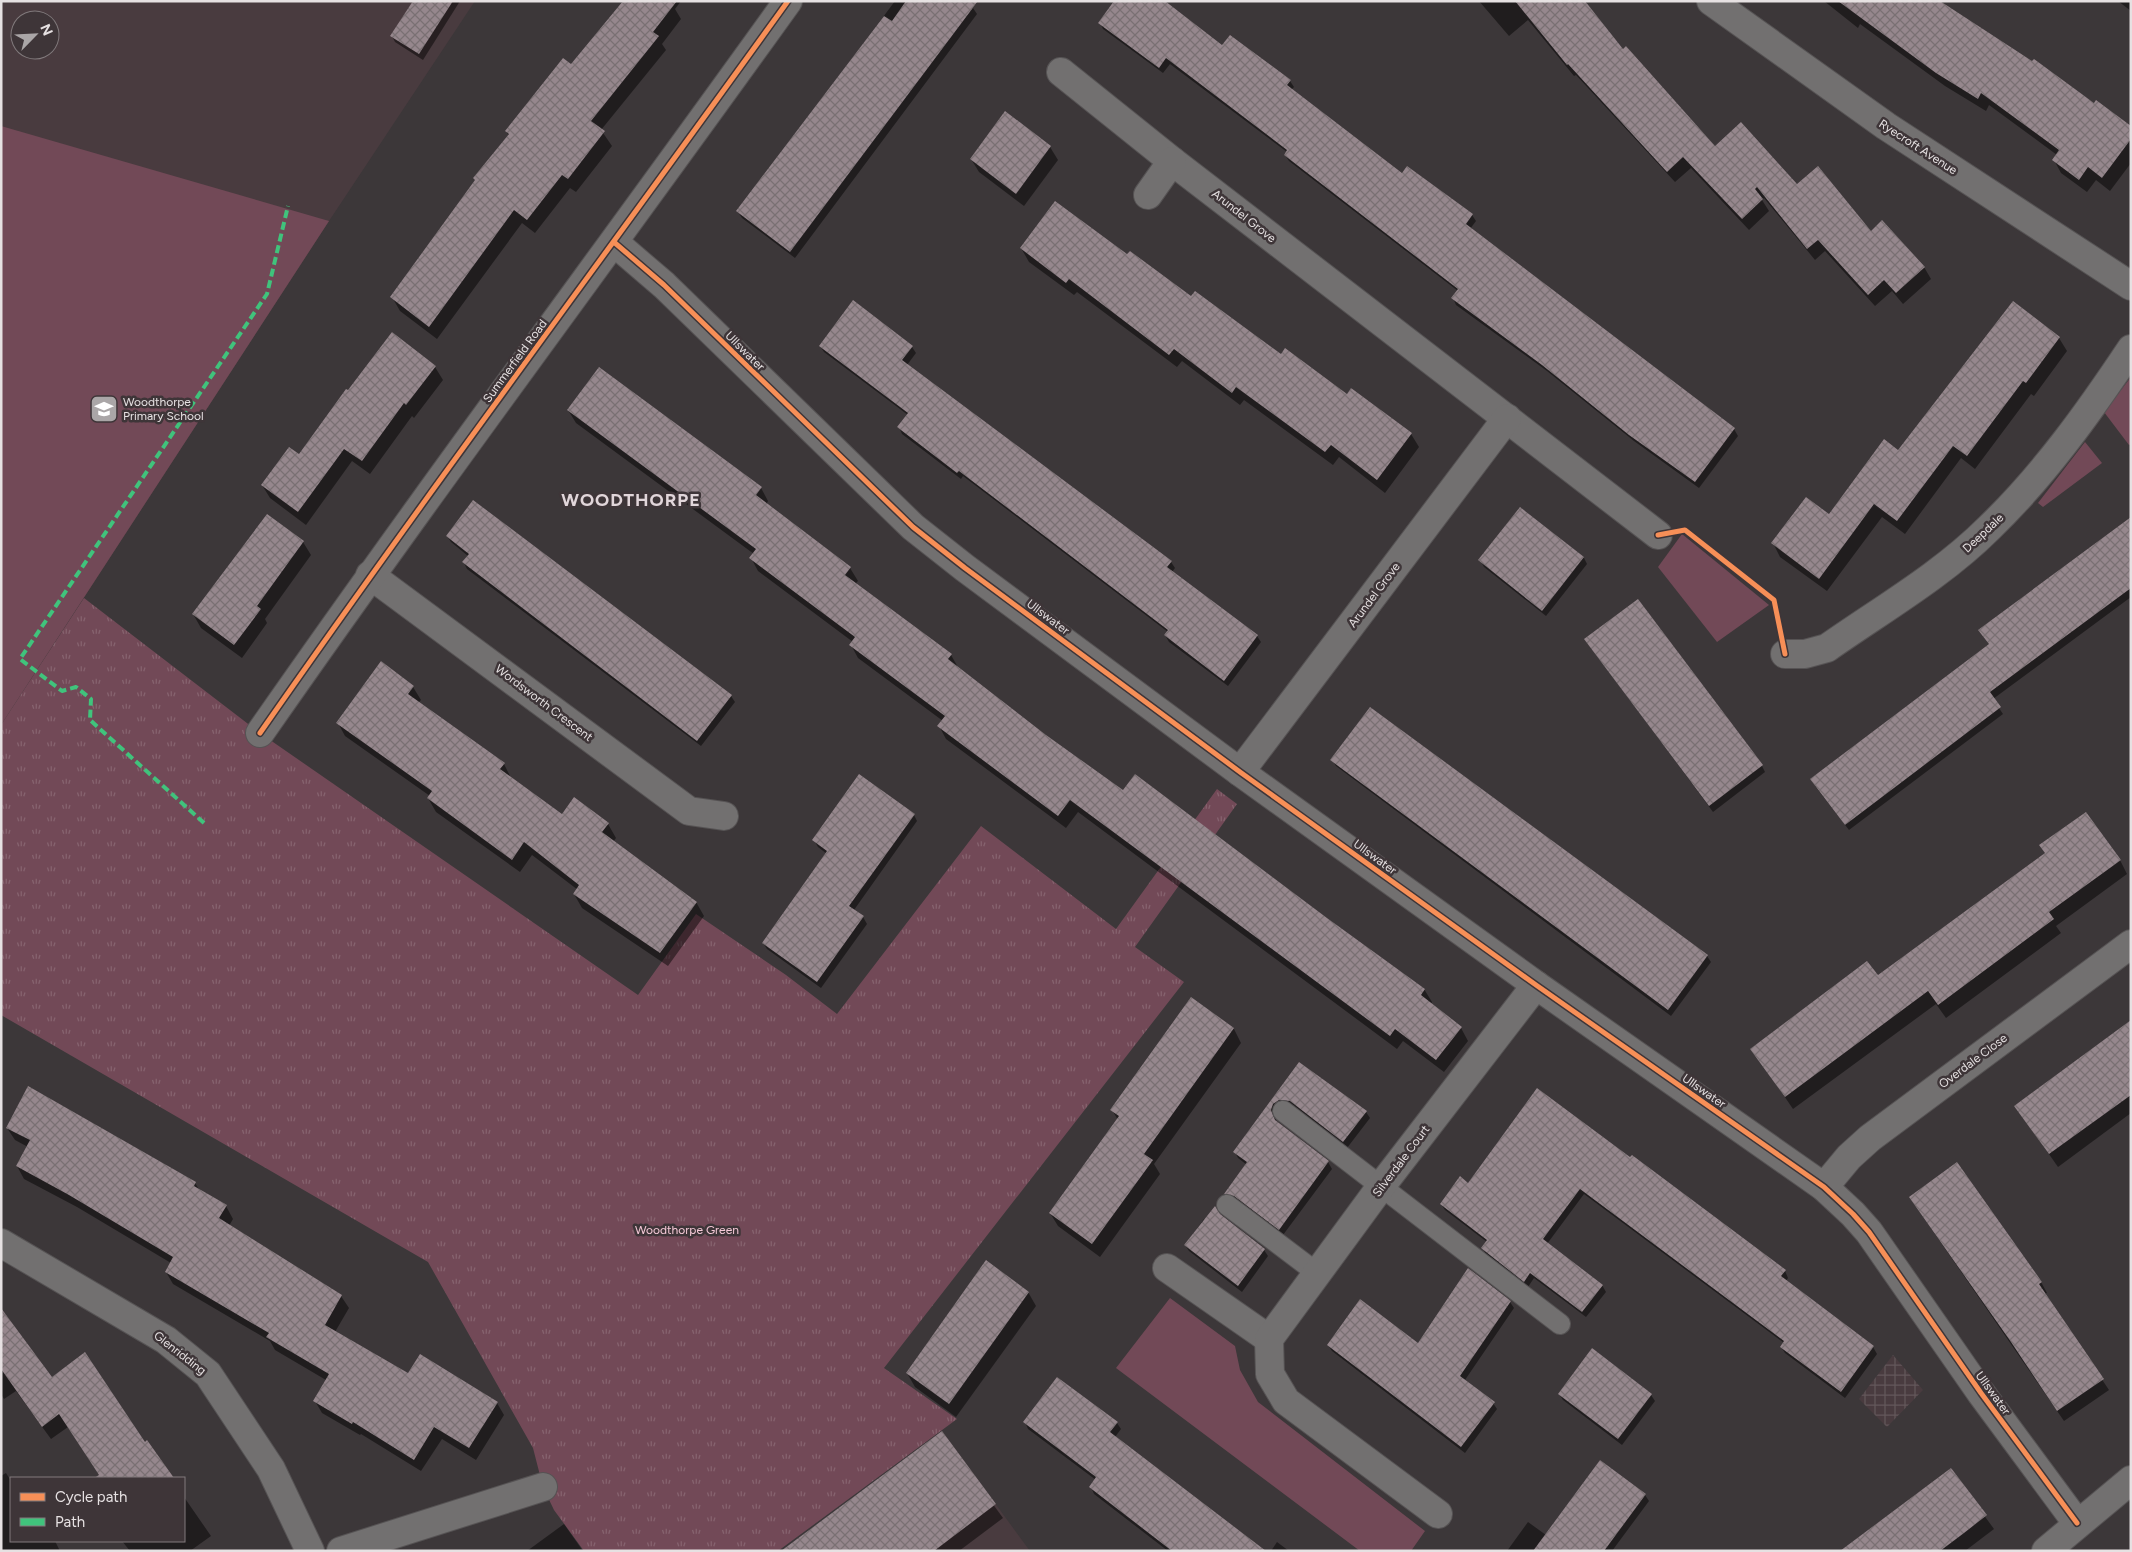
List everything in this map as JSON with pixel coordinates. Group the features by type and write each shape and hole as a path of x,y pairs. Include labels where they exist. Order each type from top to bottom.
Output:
{"street":[{"name":"Summerfield Road","path":"260,733 370,575 614,243 788,1"},
{"name":"Ryecroft Avenue","path":"1711,1 1886,126 2131,286"},
{"name":"Arundel Grove","path":"1061,72 1172,161 1658,535"},
{"path":"1148,195 1172,161"},
{"name":"Ullswater","path":"614,243 664,285 913,527 1240,772 1536,985 1824,1187 1854,1214 1869,1232 1981,1393 2077,1523"},
{"name":"Deepdale","path":"1785,654 1804,654 1827,648 1957,556 1988,529 2050,461 2131,349"},
{"name":"Arundel Grove","path":"1240,772 1507,418"},
{"name":"Wordsworth Crescent","path":"370,575 689,811 724,816"},
{"name":"Overdale Close","path":"1824,1187 1849,1157 1870,1138 2131,944"},
{"name":"Silverdale Court","path":"1269,1339 1382,1185 1536,985"},
{"name":"Glenridding","path":"1,1243 166,1340 208,1374 271,1469 310,1551"},
{"path":"1167,1268 1269,1339 1270,1374 1286,1401 1438,1514"},
{"path":"2046,1551 2077,1523 2131,1480"},
{"path":"341,1551 543,1487"}],"lane":[{"path":"1282,1111 1382,1185 1560,1324"},
{"path":"1227,1205 1317,1273"}],"shaded area":[{"name":"Woodthorpe Primary School","path":"1,1 475,1 329,221 1,725"},
{"path":"1893,1355 1923,1390 1887,1427 1859,1399"},
{"path":"942,1431 1030,1551 782,1551"}],"green space":[{"path":"1,126 329,221 1,725"},
{"path":"2131,377 2131,444 2129,445 2104,412"},
{"path":"2085,442 2102,463 2043,507 2038,503"},
{"path":"1682,534 1769,605 1717,642 1658,567"},
{"name":"Woodthorpe Green","path":"84,598 260,733 638,995 696,914 786,975 837,1014 981,826 1116,929 1217,789 1237,804 1135,947 1184,982 884,1368 957,1419 778,1551 584,1551 554,1510 543,1487 533,1448 428,1262 1,1015 1,725"},
{"path":"1170,1298 1235,1346 1240,1370 1258,1402 1425,1531 1411,1551 1360,1551 1116,1368"}],"building":[{"path":"413,1 453,1 419,54 390,36"},
{"path":"623,1 677,1 653,32 659,36 591,121 605,131 568,179 562,175 527,220 514,210 429,327 390,297 475,180 473,178 509,134 505,131 563,58 571,64"},
{"path":"906,1 978,1 790,252 736,211 884,16 892,21"},
{"path":"1114,1 1165,1 1222,45 1230,35 1291,80 1287,85 1402,173 1407,166 1473,214 1466,224 1735,428 1695,482 1629,435 1542,365 1451,298 1458,289 1284,155 1287,150 1166,58 1159,68 1098,23"},
{"path":"1515,1 1585,1 1623,49 1626,46 1715,146 1741,122 1797,184 1818,166 1871,231 1882,220 1925,267 1896,293 1884,280 1868,295 1818,240 1807,249 1757,187 1755,189 1763,199 1742,219 1683,157 1667,172 1567,65"},
{"path":"1838,1 1940,1 2032,61 2034,59 2094,103 2096,100 2131,126 2131,139 2102,178 2088,167 2079,180 2052,160 2059,150 1981,93 1978,99 1936,73"},
{"path":"1005,111 1051,146 1016,194 970,159"},
{"path":"1055,201 1127,254 1130,251 1191,296 1195,291 1281,354 1285,348 1347,394 1351,388 1412,433 1377,480 1331,445 1325,452 1236,387 1232,393 1174,349 1169,355 1069,279 1066,283 1020,248"},
{"path":"853,300 913,346 902,360 1172,561 1167,567 1258,635 1224,681 1164,635 1168,630 959,471 957,473 897,427 908,413 819,346"},
{"path":"2013,301 2060,337 2026,383 2023,381 1967,456 1953,446 1897,521 1874,504 1819,579 1771,543 1806,497 1829,514 1884,439 1898,450"},
{"path":"392,332 436,366 406,405 404,403 362,461 344,449 298,512 261,485 289,447 299,454 346,389 348,390"},
{"path":"599,367 762,487 756,495 851,567 845,575 952,654 948,659 1046,735 1123,790 1135,774 1425,989 1421,995 1462,1027 1436,1060 1395,1029 1390,1036 1070,800 1058,816 937,726 945,716 849,645 855,637 749,558 756,549 567,410"},
{"path":"473,500 732,695 697,741 462,562 469,554 446,536"},
{"path":"1520,507 1584,557 1542,611 1478,560"},
{"path":"267,514 304,541 257,606 261,609 234,645 192,614"},
{"path":"2131,517 2131,588 1990,692 2001,707 1845,825 1810,779 1989,644 1978,630"},
{"path":"1638,599 1763,765 1709,806 1584,639"},
{"path":"381,661 414,686 408,694 505,763 500,769 562,814 574,797 609,823 602,832 697,902 660,953 573,894 579,885 524,842 512,860 427,798 432,791 336,723"},
{"path":"1370,707 1708,955 1668,1010 1330,760"},
{"path":"859,774 915,814 849,906 864,916 817,982 762,943 827,851 812,840"},
{"path":"2086,812 2121,860 2049,912 2054,919 1938,1005 1928,991 1785,1097 1750,1049 1867,961 1878,975 2045,853 2039,845"},
{"path":"1191,997 1234,1028 1144,1154 1153,1160 1092,1244 1049,1213 1119,1116 1110,1110"},
{"path":"2131,1020 2131,1095 2049,1154 2014,1106"},
{"path":"1299,1062 1367,1111 1343,1142 1290,1101 1279,1100 1273,1104 1271,1110 1275,1120 1329,1161 1279,1230 1234,1196 1224,1194 1247,1162 1233,1152"},
{"path":"28,1086 196,1182 194,1186 227,1205 219,1218 342,1295 325,1325 408,1373 420,1354 498,1402 469,1448 434,1427 414,1460 353,1422 352,1424 313,1401 329,1374 266,1337 269,1333 165,1272 173,1257 16,1166 30,1140 6,1128"},
{"path":"1537,1088 1630,1157 1632,1155 1786,1270 1781,1276 1874,1346 1841,1392 1780,1347 1784,1341 1580,1189 1543,1239 1603,1285 1582,1312 1530,1273 1524,1282 1481,1248 1487,1240 1440,1204 1460,1176 1468,1183"},
{"path":"1957,1162 2042,1282 2039,1284 2104,1379 2057,1411 1909,1197"},
{"path":"1215,1206 1220,1214 1265,1249 1238,1286 1184,1245"},
{"path":"986,1260 1029,1292 949,1404 906,1373"},
{"path":"1468,1268 1511,1301 1460,1376 1495,1402 1461,1447 1327,1345 1360,1299 1418,1343"},
{"path":"1,1308 52,1377 85,1352 145,1442 147,1440 173,1477 96,1477 99,1475 59,1414 42,1427 1,1369"},
{"path":"1592,1348 1652,1394 1618,1439 1558,1394"},
{"path":"1057,1377 1118,1422 1110,1432 1266,1551 1172,1551 1089,1487 1096,1477 1023,1422"},
{"path":"942,1431 996,1504 934,1551 781,1551"},
{"path":"1600,1460 1646,1494 1604,1551 1533,1551"},
{"path":"1951,1468 1987,1515 1940,1551 1840,1551"}],"marked path":[{"path":"204,823 90,720 91,699 76,687 62,691 20,659 267,294 288,206"}],"cycle path":[{"path":"260,733 390,549 788,1"},
{"path":"615,243 664,285 913,527 965,568 1240,772 1536,985 1824,1187 1869,1232 1981,1393 2077,1523"},
{"path":"1658,535 1685,530 1774,600 1785,654"}],"place":[{"name":"Woodthorpe Primary School","path":"104,409"}],"district":[{"name":"WOODTHORPE","path":"631,500"}]}
